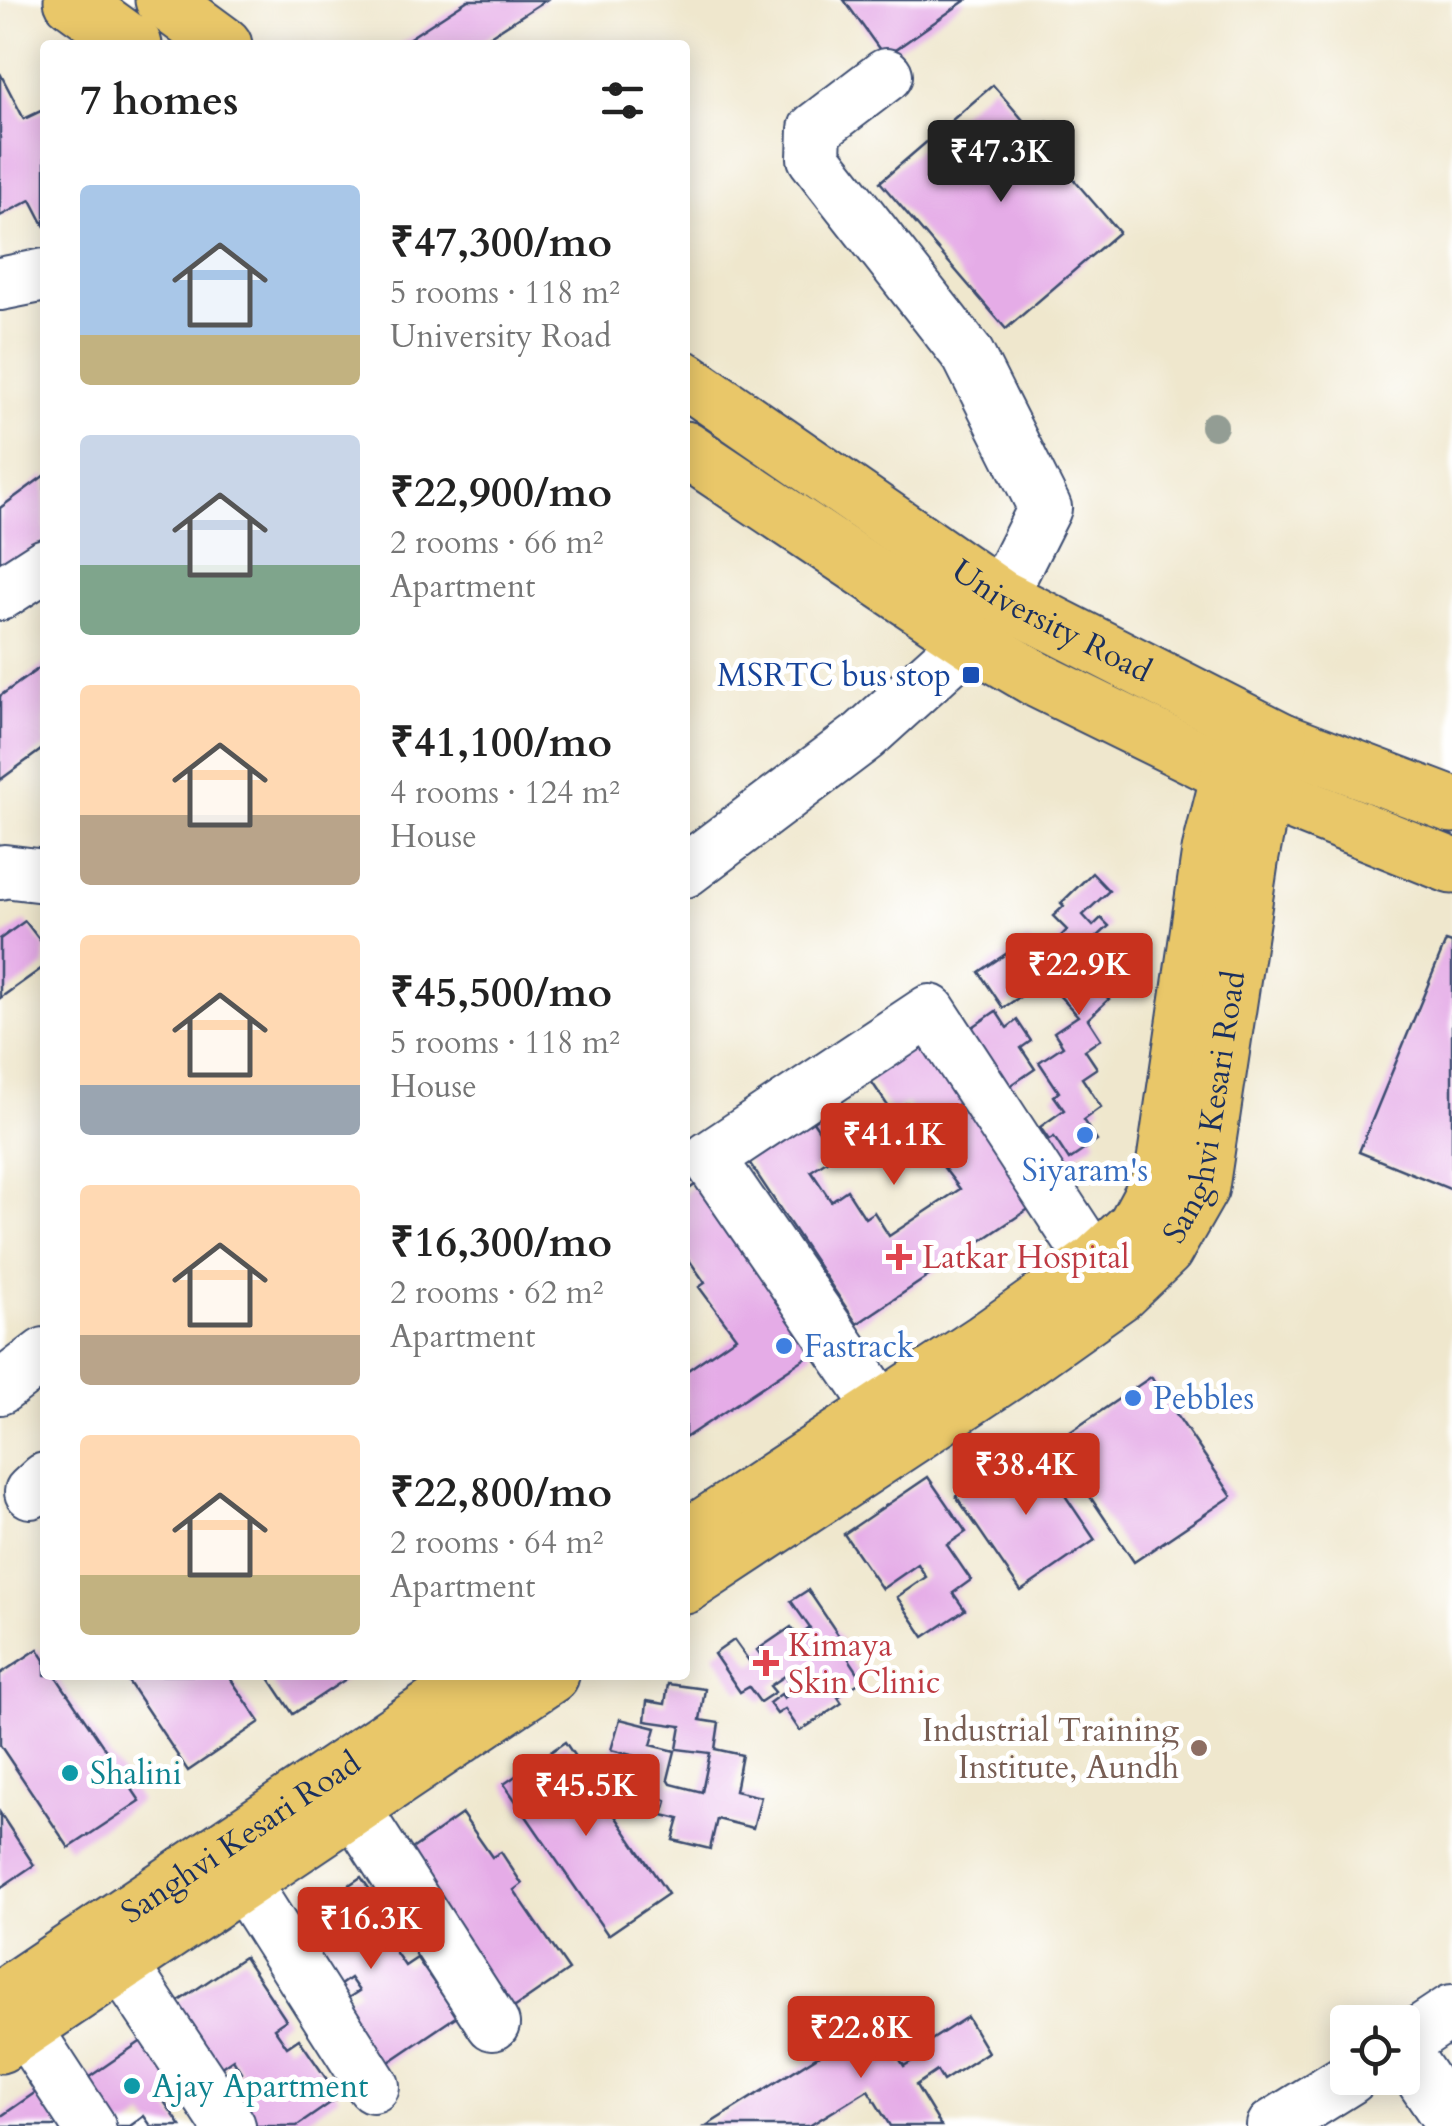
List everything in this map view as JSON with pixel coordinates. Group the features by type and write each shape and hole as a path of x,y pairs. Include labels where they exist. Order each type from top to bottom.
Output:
{"main road":[{"path":"72,0 127,40"},
{"path":"163,0 217,40"},
{"name":"University Road","path":"690,383 985,619 1040,681 1246,783 1452,866"},
{"name":"University Road","path":"690,452 985,619 1452,805"},
{"name":"Sanghvi Kesari Road","path":"690,1536 1095,1263 1134,1226 1164,1174 1210,851 1246,783 1266,732"},
{"name":"Sanghvi Kesari Road","path":"690,1583 1006,1374 1120,1294 1165,1250 1201,1187 1246,783"},
{"name":"Sanghvi Kesari Road","path":"8,2024 474,1680"},
{"name":"Sanghvi Kesari Road","path":"8,2024 121,1964 544,1680"}],"street":[{"path":"690,867 864,736 985,619 1044,508 968,356 814,158 815,129 886,75"},
{"path":"0,284 40,276"},
{"path":"0,594 40,569"},
{"path":"0,874 40,876"},
{"path":"882,1409 709,1158 930,1011 1095,1263"},
{"path":"0,1388 40,1358"},
{"path":"353,1807 494,2024"},
{"path":"242,1882 373,2086"},
{"path":"121,1964 229,2126"},
{"path":"1420,2033 1452,2011"},
{"path":"8,2024 89,2126"},
{"path":"1420,2073 1452,2122"},
{"path":"1273,2126 1330,2090"}],"building":[{"path":"468,0 546,0 484,40 407,40"},
{"path":"844,0 966,0 885,57"},
{"path":"0,73 24,119 40,111 40,217 31,200 0,216"},
{"path":"993,85 1034,133 1047,121 1076,154 1062,166 1119,232 1006,329 880,182"},
{"path":"40,479 40,545 0,573 0,508"},
{"path":"40,668 40,751 0,780 0,696"},
{"path":"1092,873 1109,891 1083,915 1093,926 1101,918 1109,926 1097,937 1123,965 1098,988 1109,999 1088,1019 1101,1039 1085,1050 1097,1068 1082,1078 1101,1107 1083,1120 1097,1141 1069,1160 1054,1137 1049,1140 1040,1127 1064,1110 1054,1096 1059,1092 1039,1062 1063,1046 1054,1032 1078,1016 1057,993 1078,973 1065,958 1070,953 1057,940 1067,930 1053,916"},
{"path":"25,921 40,940 40,970 0,998 0,939"},
{"path":"1028,939 1053,975 1003,1008 979,972"},
{"path":"1446,941 1452,943 1452,1190 1359,1152"},
{"path":"996,1011 1007,1028 1017,1020 1031,1041 1021,1048 1035,1069 1000,1093 961,1035"},
{"path":"922,1033 1036,1204 857,1324 743,1153 806,1111 836,1155 811,1171 831,1201 847,1190 865,1218 874,1212 889,1236 960,1189 922,1139 928,1135 907,1103 892,1112 865,1072"},
{"path":"699,1182 813,1353 690,1435 690,1369 736,1337 699,1287 705,1283 690,1261 690,1188"},
{"path":"1151,1377 1232,1496 1134,1562 1054,1443"},
{"path":"1031,1445 1095,1540 1021,1591 956,1496"},
{"path":"928,1477 966,1532 947,1545 971,1580 953,1593 965,1610 924,1637 897,1597 926,1577 918,1564 882,1589 844,1534"},
{"path":"808,1590 863,1680 838,1697 842,1703 800,1731 785,1709 777,1714 769,1703 795,1690 785,1676 770,1686 775,1692 760,1702 749,1687 740,1692 714,1654 734,1640 752,1665 763,1658 757,1650 791,1627 798,1637 810,1628 791,1601"},
{"name":"Shalini","path":"38,1649 40,1680 58,1680 140,1801 69,1848 0,1745 0,1674"},
{"path":"127,1680 231,1680 260,1722 188,1771"},
{"path":"270,1680 344,1680 293,1714"},
{"path":"668,1684 705,1689 700,1720 719,1723 715,1749 742,1755 735,1791 761,1797 753,1828 717,1819 710,1849 673,1840 679,1819 663,1815 667,1801 657,1795 655,1781 630,1775 635,1756 611,1750 620,1719 656,1728 651,1745 675,1751 668,1779 671,1784 702,1792 710,1753 677,1749 681,1726 645,1721 647,1701 665,1704"},
{"path":"565,1742 668,1894 608,1935 504,1784"},
{"path":"0,1813 34,1865 0,1888"},
{"path":"462,1814 492,1857 501,1852 522,1884 514,1890 569,1970 505,2014 399,1858"},
{"path":"361,1877 404,1939 392,1947 405,1966 417,1958 457,2016 380,2068 337,2005 359,1991 350,1978 329,1993 285,1928"},
{"path":"244,1957 286,2020 274,2028 287,2047 299,2039 339,2097 297,2126 247,2126 220,2086 241,2072 233,2059 211,2074 167,2009"},
{"path":"967,2017 988,2052 943,2081 937,2071 916,2085 941,2126 890,2126 868,2090 809,2126 706,2126 875,2020 904,2066 926,2052 922,2046"},
{"name":"Ajay Apartment","path":"146,2038 182,2090 165,2103 181,2126 151,2126 144,2116 130,2126 112,2126 82,2082"},
{"path":"36,2092 60,2126 0,2126 0,2117"}],"place":[{"name":"MSRTC bus stop","path":"971,675"},
{"name":"Siyaram's","path":"1085,1135"},
{"name":"Latkar Hospital","path":"899,1257"},
{"name":"Fastrack","path":"784,1346"},
{"name":"Pebbles","path":"1133,1398"},
{"name":"Kimaya Skin Clinic","path":"766,1663"},
{"name":"Industrial Training Institute, Aundh","path":"1199,1748"},
{"name":"Shalini","path":"70,1773"},
{"name":"Ajay Apartment","path":"132,2086"}]}
